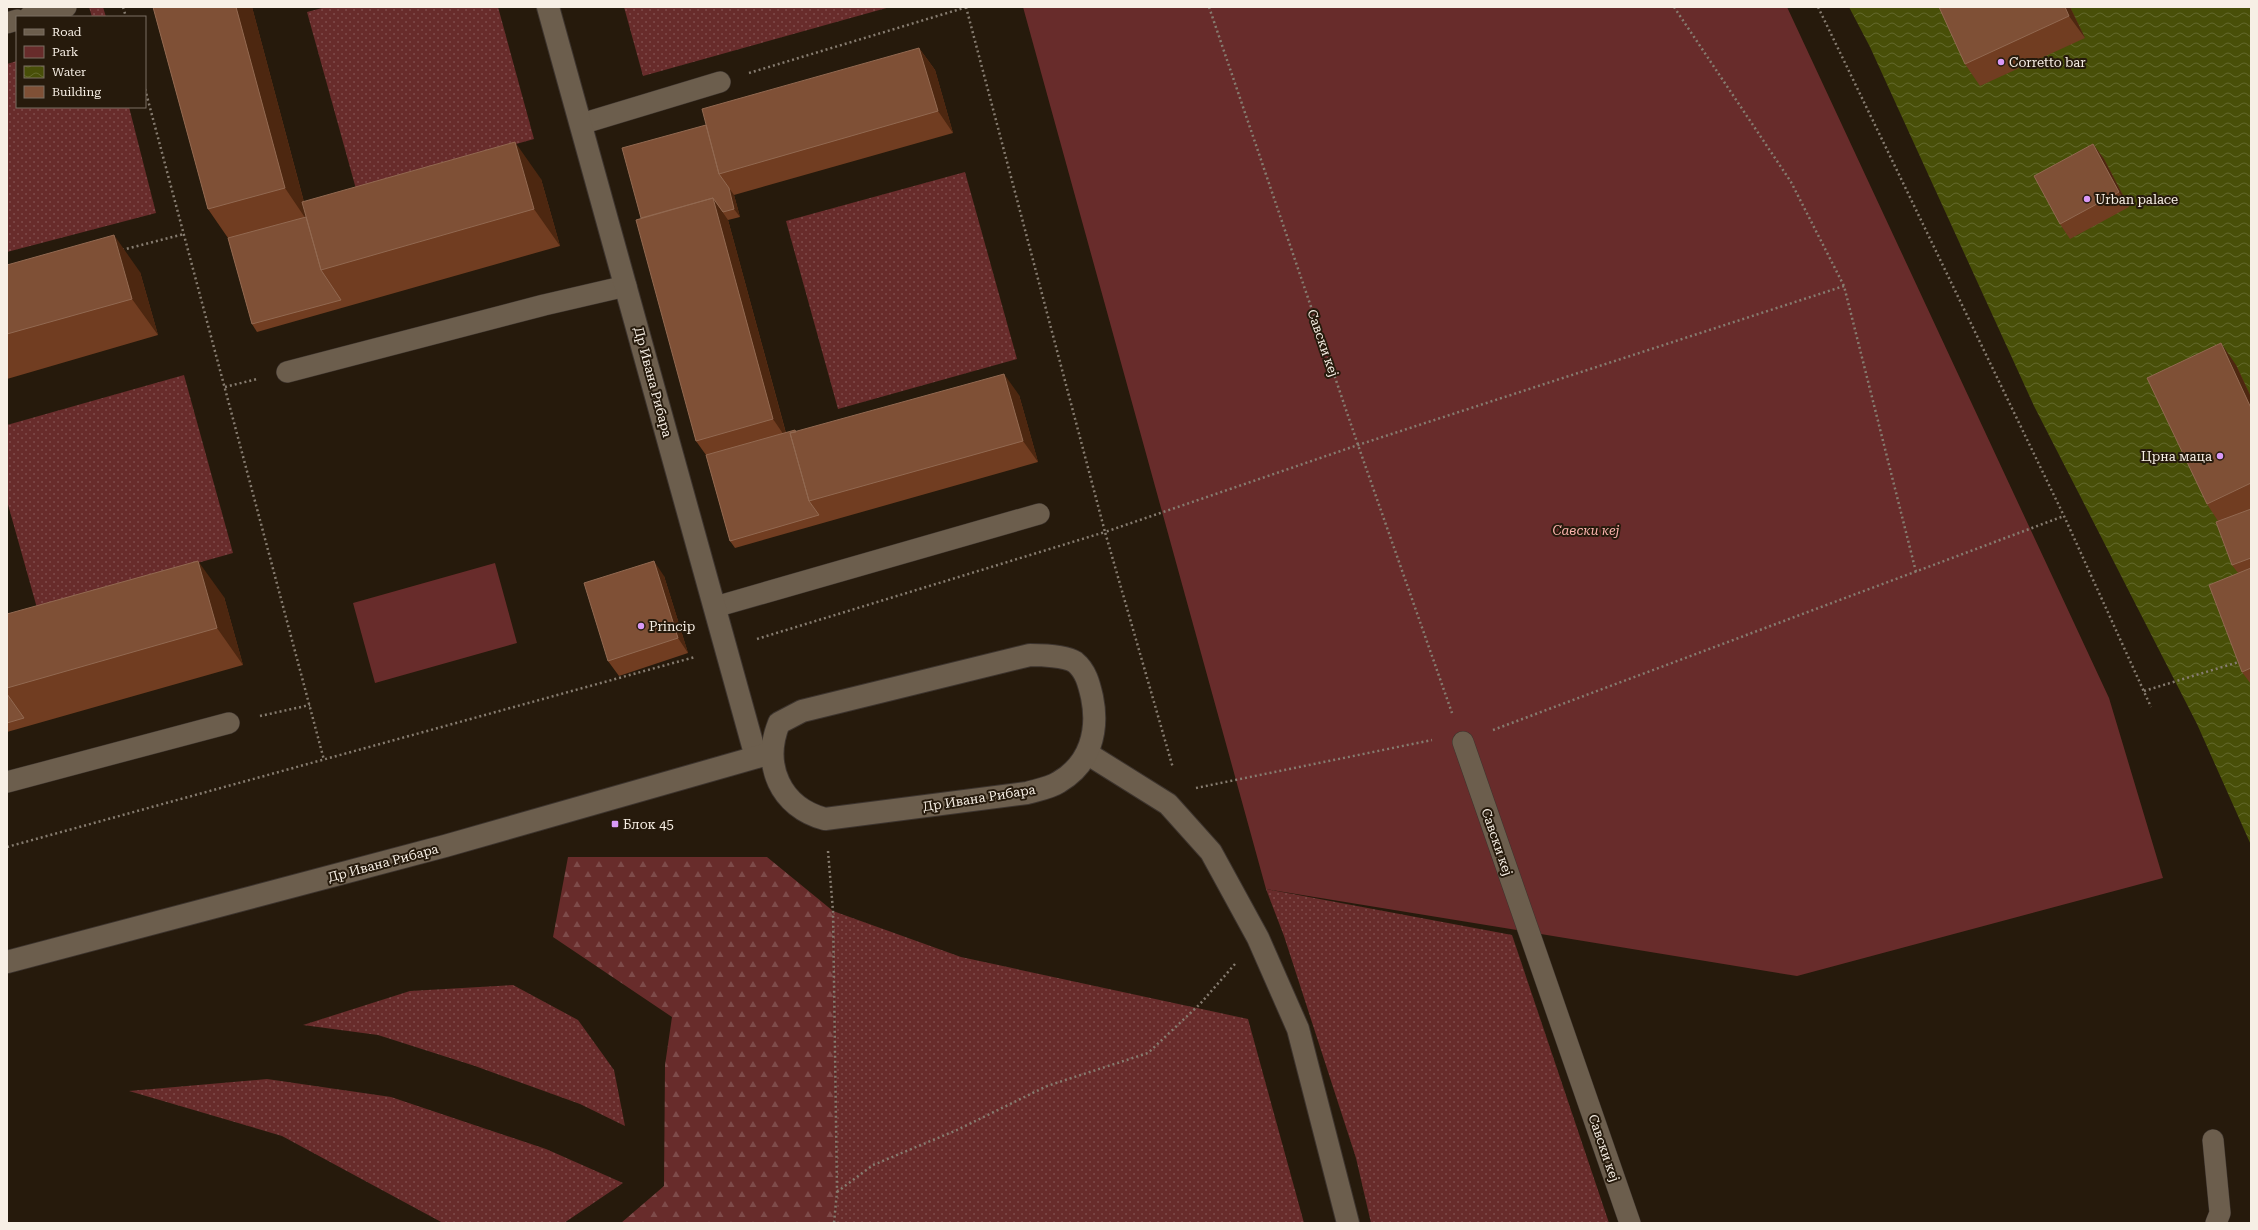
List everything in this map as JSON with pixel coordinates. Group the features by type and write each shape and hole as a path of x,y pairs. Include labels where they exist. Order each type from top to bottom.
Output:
{"street":[{"name":"Др Ивана Рибара","path":"7,962 445,846 764,755 778,723 802,711 1030,655 1046,656 1074,662 1088,679 1096,728 1088,754 1076,768 1059,782 1027,793 825,819 807,813 786,796 764,755 715,607 548,7"},
{"path":"1088,754 1168,804 1211,852 1258,938 1298,1029 1348,1223"}],"lane":[{"path":"33,16 66,7"},
{"path":"580,124 720,82"},
{"path":"287,372 536,307 626,286"},
{"path":"715,607 1039,514"},
{"path":"7,782 229,723"},
{"name":"Савски кеј","path":"1463,742 1630,1223"},
{"path":"2213,1140 2220,1213 2216,1223"}],"path":[{"path":"720,82 966,7 1105,532 1358,445 1844,286"},
{"name":"Савски кеј","path":"1209,7 1358,445 1463,742"},
{"path":"1674,7 1791,182 1844,286 1916,572"},
{"path":"1818,7 2064,516 2151,707"},
{"path":"146,92 324,760"},
{"path":"115,252 184,234"},
{"path":"1463,742 2064,516"},
{"path":"2144,691 2244,661"},
{"path":"229,723 310,705"},
{"path":"825,819 833,911 837,1192 834,1223"},
{"path":"837,1192 873,1165 957,1130 1047,1086 1148,1053 1200,1004 1258,938"}],"green space":[{"path":"89,7 103,7 106,16 92,16"},
{"path":"326,7 498,7 534,139 356,189 307,12"},
{"path":"624,7 890,7 643,76"},
{"name":"Савски кеј","path":"1023,7 1787,7 2109,698 2163,878 1797,976 1266,889"},
{"path":"16,61 16,108 129,108 156,213 7,252 7,64"},
{"path":"965,172 1017,359 838,409 786,221"},
{"path":"184,375 233,553 37,608 7,501 7,425"},
{"path":"495,563 517,643 375,683 353,603"},
{"path":"568,857 767,857 833,911 837,1192 834,1223 621,1223 664,1186 665,1065 672,1017 553,937"},
{"path":"1266,889 1512,935 1609,1223 1371,1223 1356,1158 1284,936"},
{"path":"833,911 961,957 1248,1019 1304,1223 834,1223 837,1192"},
{"path":"513,985 578,1020 614,1070 625,1126 580,1104 475,1066 378,1035 303,1025 410,991"},
{"path":"267,1079 391,1097 546,1149 623,1183 564,1223 443,1223 282,1136 129,1091"}],"water":[{"path":"1849,7 2251,7 2251,845 2197,724 2034,406 1870,47"}],"building":[{"path":"153,7 236,7 285,188 208,209"},
{"path":"1939,7 2065,7 2069,16 1965,64"},
{"path":"919,48 938,111 719,174 702,109"},
{"path":"706,125 719,174 729,188 734,209 723,212 713,198 641,218 622,148"},
{"path":"515,142 534,209 321,270 302,202"},
{"name":"Urban palace","path":"2093,144 2119,192 2060,224 2034,176"},
{"path":"713,198 773,419 696,441 636,220"},
{"path":"306,217 321,270 341,300 252,324 228,238"},
{"path":"114,235 132,299 7,334 7,265"},
{"name":"Црна маца","path":"2221,343 2251,408 2251,483 2207,504 2147,378"},
{"path":"1004,374 1023,441 809,501 790,433"},
{"path":"795,430 796,432 790,433 809,501 819,515 730,541 706,455"},
{"path":"2251,509 2251,558 2232,565 2216,522"},
{"path":"198,561 217,628 7,688 7,614"},
{"name":"Princip","path":"654,561 678,638 608,661 584,583"},
{"path":"2251,568 2251,668 2242,672 2209,585"},
{"path":"7,694 24,718 7,723"}],"place":[{"name":"Corretto bar","path":"2001,62"},
{"name":"Urban palace","path":"2087,199"},
{"name":"Црна маца","path":"2220,456"},
{"name":"Princip","path":"641,626"},
{"name":"Блок 45","path":"615,824"}]}
